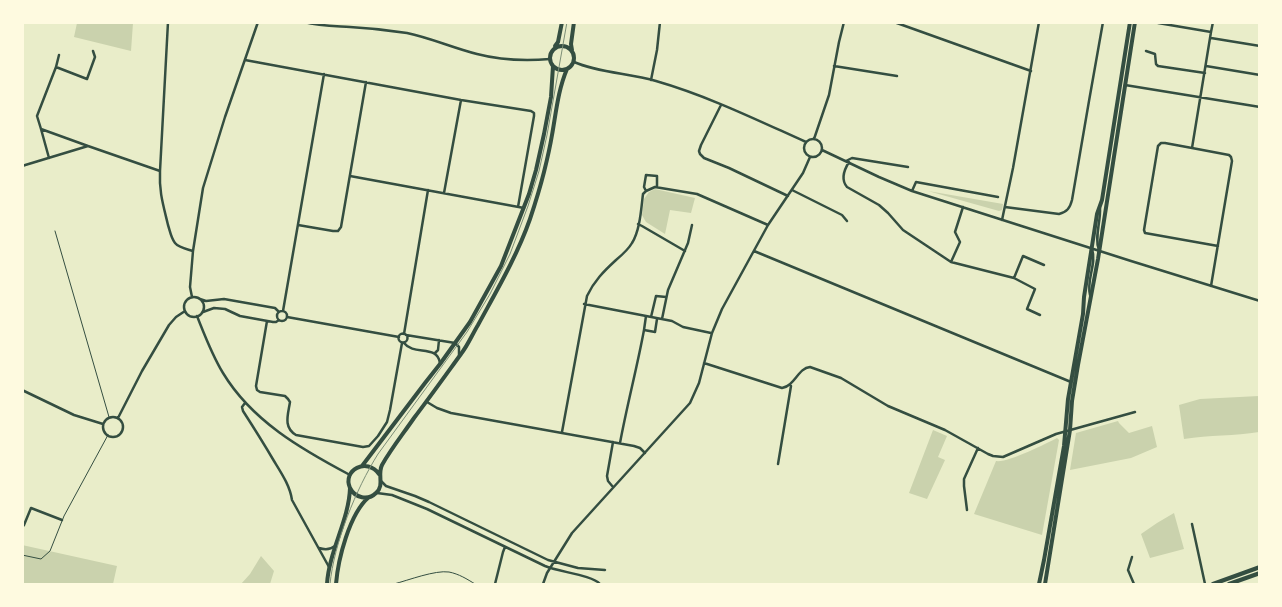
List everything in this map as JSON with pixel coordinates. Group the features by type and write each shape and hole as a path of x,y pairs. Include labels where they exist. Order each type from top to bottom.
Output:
{"main road":[{"path":"1212,584 1260,567"},
{"path":"1229,584 1260,573"}],"street":[{"path":"168,22 160,171 161,196 175,243 178,246 193,251"},
{"path":"192,297 190,287 193,251 203,188 258,22"},
{"path":"304,22 408,34 492,57 519,60 550,59"},
{"path":"327,584 329,569 347,507 350,475 362,466 440,364 476,313 502,266 536,170 551,97 553,66 550,55 558,42 562,22"},
{"path":"336,584 339,559 346,536 365,500 376,493 381,485 379,474 381,467 391,450 469,343 502,282 530,221 544,172 563,80 567,69 574,62 571,44 574,22"},
{"path":"814,139 829,95 844,22"},
{"path":"894,22 1031,71"},
{"path":"1002,220 1039,22"},
{"path":"1005,206 1059,214 1069,208 1072,201 1103,22"},
{"path":"1099,250 1097,244 1101,216 1100,208 1130,22"},
{"path":"1073,383 1091,297 1135,22"},
{"path":"1192,148 1213,22"},
{"path":"651,80 658,50 660,23"},
{"path":"1158,23 1212,32"},
{"path":"1210,38 1260,46"},
{"path":"554,48 564,45 572,50"},
{"path":"56,67 87,79 95,57 93,51"},
{"path":"1146,51 1155,54 1158,66 1205,74"},
{"path":"50,158 37,116 59,55"},
{"path":"246,60 461,100 531,111 534,113 534,116 518,207"},
{"path":"574,62 651,80 688,91 806,142"},
{"path":"553,66 558,69 567,69"},
{"path":"834,66 897,76"},
{"path":"1206,66 1260,75"},
{"path":"279,320 277,317 281,312 298,226 324,74"},
{"path":"298,226 333,231 338,231 341,227 366,82"},
{"path":"1125,85 1260,107"},
{"path":"444,193 461,100"},
{"path":"721,105 699,151 700,154 704,158 788,196"},
{"path":"41,128 160,171"},
{"path":"814,139 820,143 822,150 816,157 810,157 804,151 804,145 808,140 814,139"},
{"path":"1211,286 1218,246 1232,159 1226,154 1161,143 1158,146 1145,233 1218,246"},
{"path":"22,166 88,146"},
{"path":"822,150 879,177 912,190 1260,301"},
{"path":"543,584 550,568 572,533 690,403 697,390 712,334 722,309 768,225 803,173 810,157"},
{"path":"908,168 852,158 847,161 844,184 879,204 903,230 951,262 1014,278 1035,289 1027,309 1040,315"},
{"path":"646,191 644,187 646,175 657,176 657,187"},
{"path":"350,176 524,208"},
{"path":"912,190 916,182 998,196"},
{"path":"562,432 584,304 594,281 633,242 643,194 657,187 697,194 768,225"},
{"path":"267,321 256,386 260,392 288,398 290,402 286,424 288,429 296,435 363,447 369,446 387,422 403,343 408,339 405,334 428,190"},
{"path":"792,190 842,215 847,221"},
{"path":"951,262 960,242 955,232 963,207"},
{"path":"1045,584 1068,431 1084,297 1097,214 1100,208"},
{"path":"638,224 685,251"},
{"path":"662,320 668,290 688,244 692,225"},
{"path":"1091,297 1088,289 1094,258 1092,248"},
{"path":"754,251 1073,383"},
{"path":"1014,278 1023,256 1044,265"},
{"path":"651,317 655,298 658,296 666,297"},
{"path":"287,317 284,321 267,321 240,316 225,309 214,308 198,316 189,316 185,312 185,303 186,300 192,297 206,301 224,299 275,308 286,313 287,317 398,337 401,334 405,334 455,343 460,350 459,358"},
{"path":"200,299 204,304 203,312"},
{"path":"584,304 672,321 683,328 712,334"},
{"path":"118,418 142,371 169,325 176,317 185,312"},
{"path":"198,316 214,358 245,403 267,423 288,438 350,475"},
{"path":"620,443 626,409 638,363 646,316"},
{"path":"644,330 654,332 657,319"},
{"path":"398,337 409,348 435,353 439,357 440,364"},
{"path":"435,353 438,350 440,340"},
{"path":"704,363 779,387 786,387 791,384 807,367 832,375 841,378 888,406 945,430 993,456 1003,457 1068,431 1135,412"},
{"path":"778,464 791,384"},
{"path":"22,390 74,415 103,424"},
{"path":"426,401 437,408 451,413 620,443 640,448 645,453"},
{"path":"245,403 242,407 243,411 286,481 292,500 326,560 329,569"},
{"path":"109,417 118,418 123,425 122,431 116,436 108,435 103,431 103,424 109,417"},
{"path":"1039,584 1068,431"},
{"path":"613,442 607,476 608,481 614,487"},
{"path":"967,510 964,479 978,448"},
{"path":"362,466 372,468 379,474"},
{"path":"381,481 386,486 429,502 554,562 605,570"},
{"path":"350,488 356,495 364,498 369,497"},
{"path":"376,493 392,495 412,502 550,568 594,579 600,584"},
{"path":"22,527 31,508 62,520"},
{"path":"1192,524 1205,584"},
{"path":"318,547 329,549 335,546"},
{"path":"495,584 502,552 505,547"},
{"path":"1132,557 1128,570 1134,584"}],"lane":[{"path":"55,231 109,417"},
{"path":"22,555 42,559 50,551 62,520 108,435"},
{"path":"394,584 440,572 450,572 475,584"}],"green space":[{"path":"77,23 133,23 131,51 74,37"},
{"path":"655,189 695,198 691,213 670,210 665,234 646,222 642,215 644,199 649,192"},
{"path":"928,191 1003,204 1002,210 999,211"},
{"path":"1259,396 1259,432 1184,439 1179,405 1200,399"},
{"path":"1118,421 1129,433 1152,426 1157,447 1131,458 1070,470 1076,433"},
{"path":"933,430 947,436 938,457 945,460 927,499 909,493"},
{"path":"1057,438 1059,440 1042,535 974,514 996,461 1017,456"},
{"path":"1174,513 1184,549 1150,558 1141,534"},
{"path":"22,545 117,566 113,584 23,584"},
{"path":"261,556 274,571 270,584 241,584 250,574"}],"tram line":[{"path":"330,584 341,534 354,500 370,468 378,454 467,332 490,294 510,254 539,171 567,22"}]}
